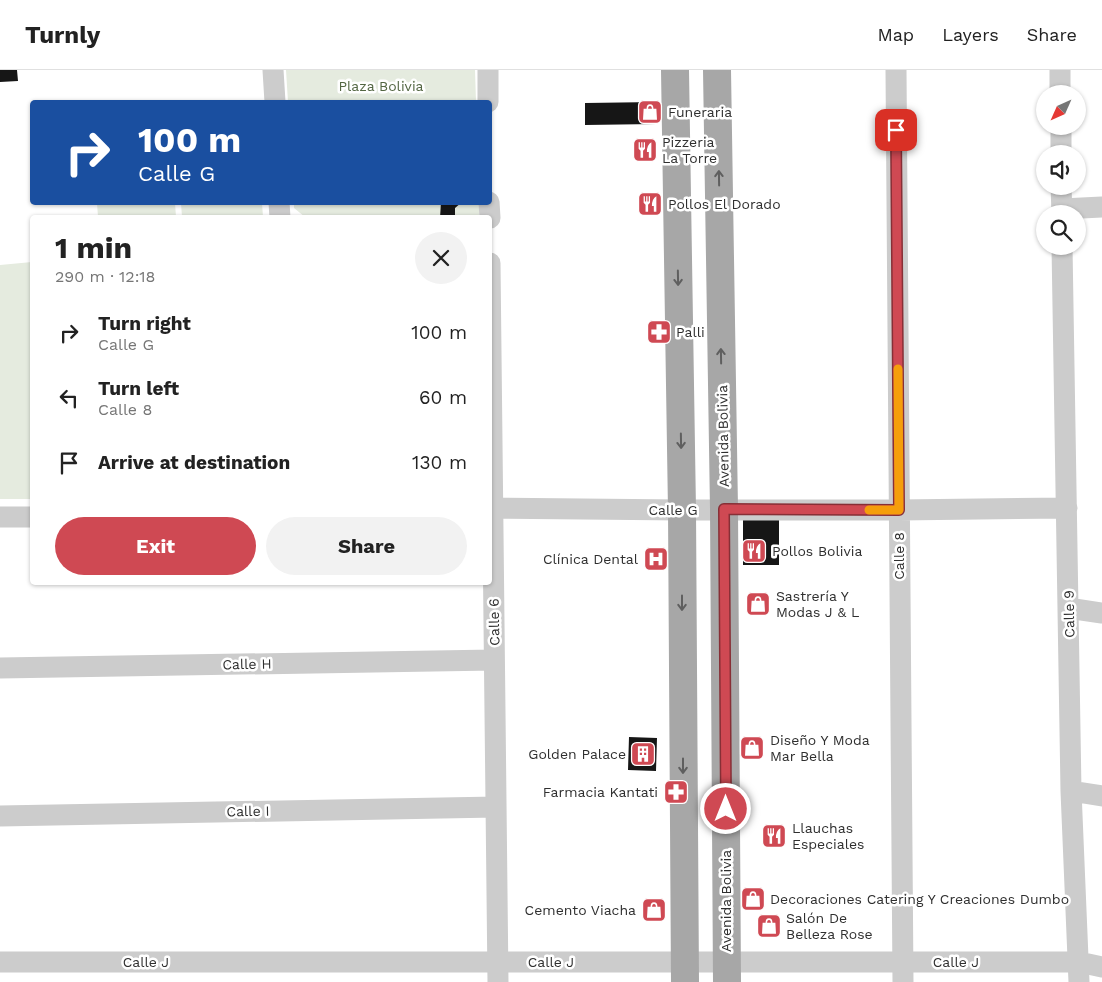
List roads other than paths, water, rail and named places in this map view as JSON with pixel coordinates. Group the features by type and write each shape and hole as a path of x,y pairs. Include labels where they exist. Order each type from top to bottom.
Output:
{"main road":[{"path":"675,70 682,510 685,972"},
{"name":"Avenida Bolivia","path":"717,70 724,509 727,972"}],"street":[{"path":"273,70 275,100"},
{"path":"488,70 488,100"},
{"name":"Calle 8","path":"896,70 903,972"},
{"path":"1060,70 1060,85"},
{"path":"1086,209 1102,207"},
{"name":"Calle 9","path":"1062,255 1072,791 1079,972"},
{"name":"Calle G","path":"492,508 899,510 1067,508"},
{"path":"0,517 30,517"},
{"name":"Calle 6","path":"492,559 497,972"},
{"path":"1068,608 1102,613"},
{"name":"Calle H","path":"0,668 494,660"},
{"path":"1072,791 1102,796"},
{"name":"Calle I","path":"0,816 496,807"},
{"name":"Calle J","path":"0,962 497,972 1079,972 1102,967"}],"place":[{"name":"Funeraria","path":"650,112"},
{"name":"Pizzeria La Torre","path":"645,150"},
{"name":"Pollos El Dorado","path":"650,204"},
{"name":"Palli","path":"659,332"},
{"name":"Pollos Bolivia","path":"754,551"},
{"name":"Clínica Dental","path":"656,559"},
{"name":"Sastrería Y Modas J & L","path":"758,604"},
{"name":"Diseño Y Moda Mar Bella","path":"752,748"},
{"name":"Golden Palace","path":"643,754"},
{"name":"Farmacia Kantati","path":"676,792"},
{"name":"Llauchas Especiales","path":"774,836"},
{"name":"Decoraciones Catering Y Creaciones Dumbo","path":"753,899"},
{"name":"Cemento Viacha","path":"654,910"},
{"name":"Salón De Belleza Rose","path":"769,926"}],"park label":[{"name":"Plaza Bolivia","path":"381,86"}]}
